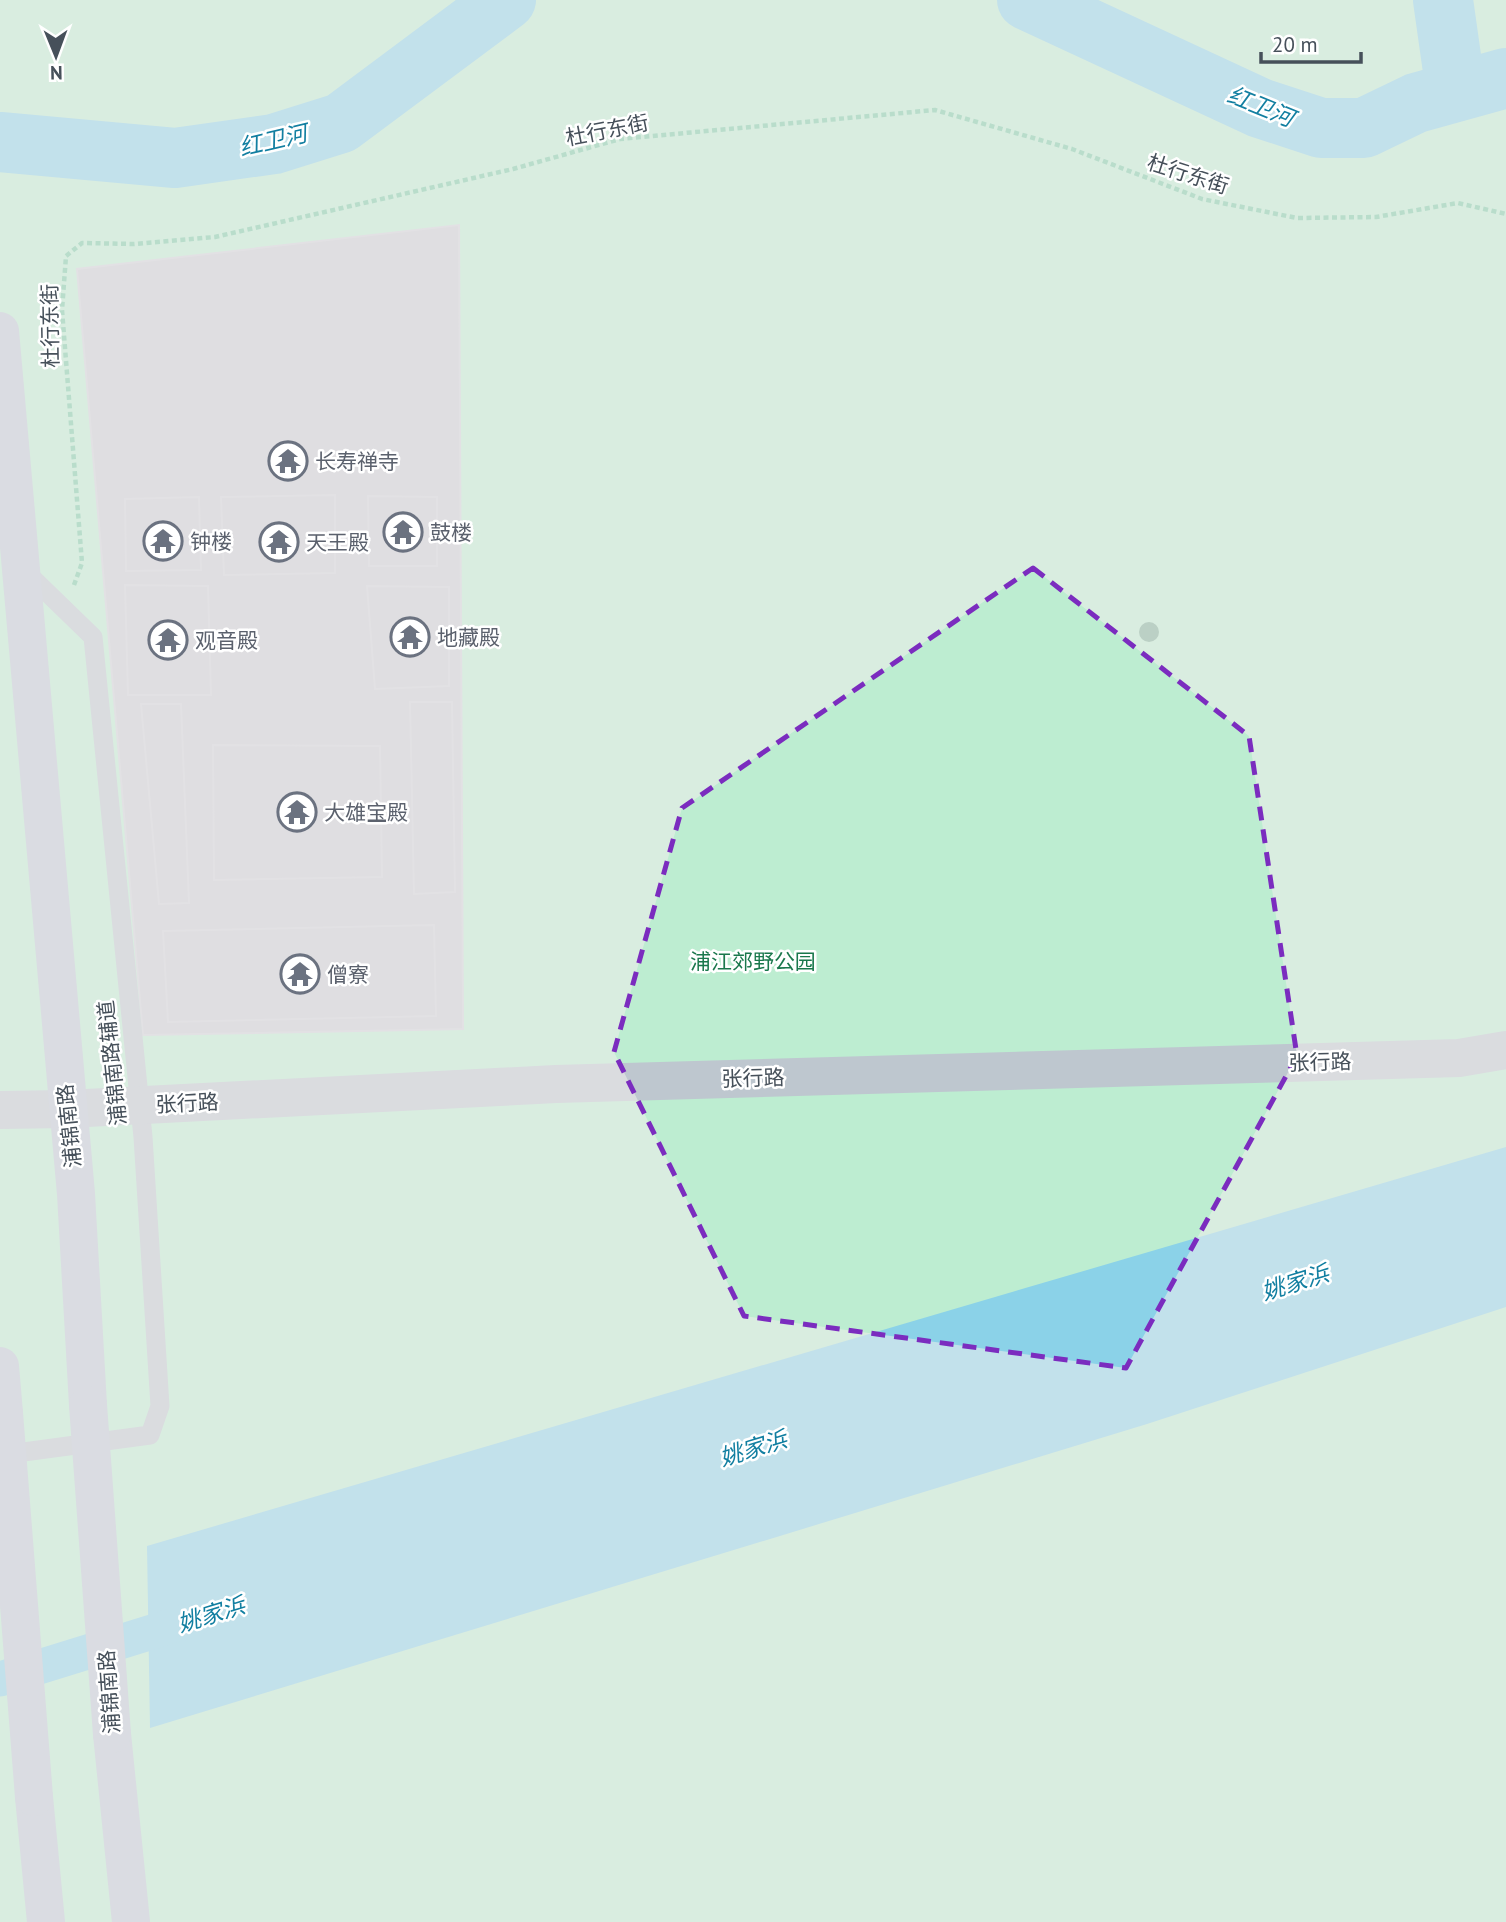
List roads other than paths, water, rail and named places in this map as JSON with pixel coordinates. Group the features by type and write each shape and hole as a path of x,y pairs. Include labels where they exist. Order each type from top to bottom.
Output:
{"main road":[{"name":"浦锦南路","path":"0,331 76,1194 112,1734 131,1922"},
{"path":"0,1366 46,1922"}],"street":[{"name":"张行路","path":"0,1110 67,1109 556,1084 1459,1058 1506,1050"}],"lane":[{"name":"浦锦南路辅道","path":"0,1455 150,1435 160,1406 143,1137 93,637 20,565"}],"water":[{"path":"1506,1147 1506,1307 1147,1424 150,1728 147,1546"}],"waterway":[{"name":"红卫河","path":"0,142 175,158 274,144 341,123 506,0"},
{"name":"红卫河","path":"1027,0 1260,108 1321,128 1364,128 1416,103 1506,78"},
{"path":"1443,0 1456,92"},
{"name":"姚家浜","path":"0,1679 194,1619"}],"place":[{"name":"长寿禅寺","path":"288,461"},
{"name":"鼓楼","path":"403,532"},
{"name":"钟楼","path":"163,541"},
{"name":"天王殿","path":"279,542"},
{"name":"地藏殿","path":"410,637"},
{"name":"观音殿","path":"168,640"},
{"name":"大雄宝殿","path":"297,812"},
{"name":"僧寮","path":"300,974"}],"park label":[{"name":"浦江郊野公园","path":"753,961"}]}
